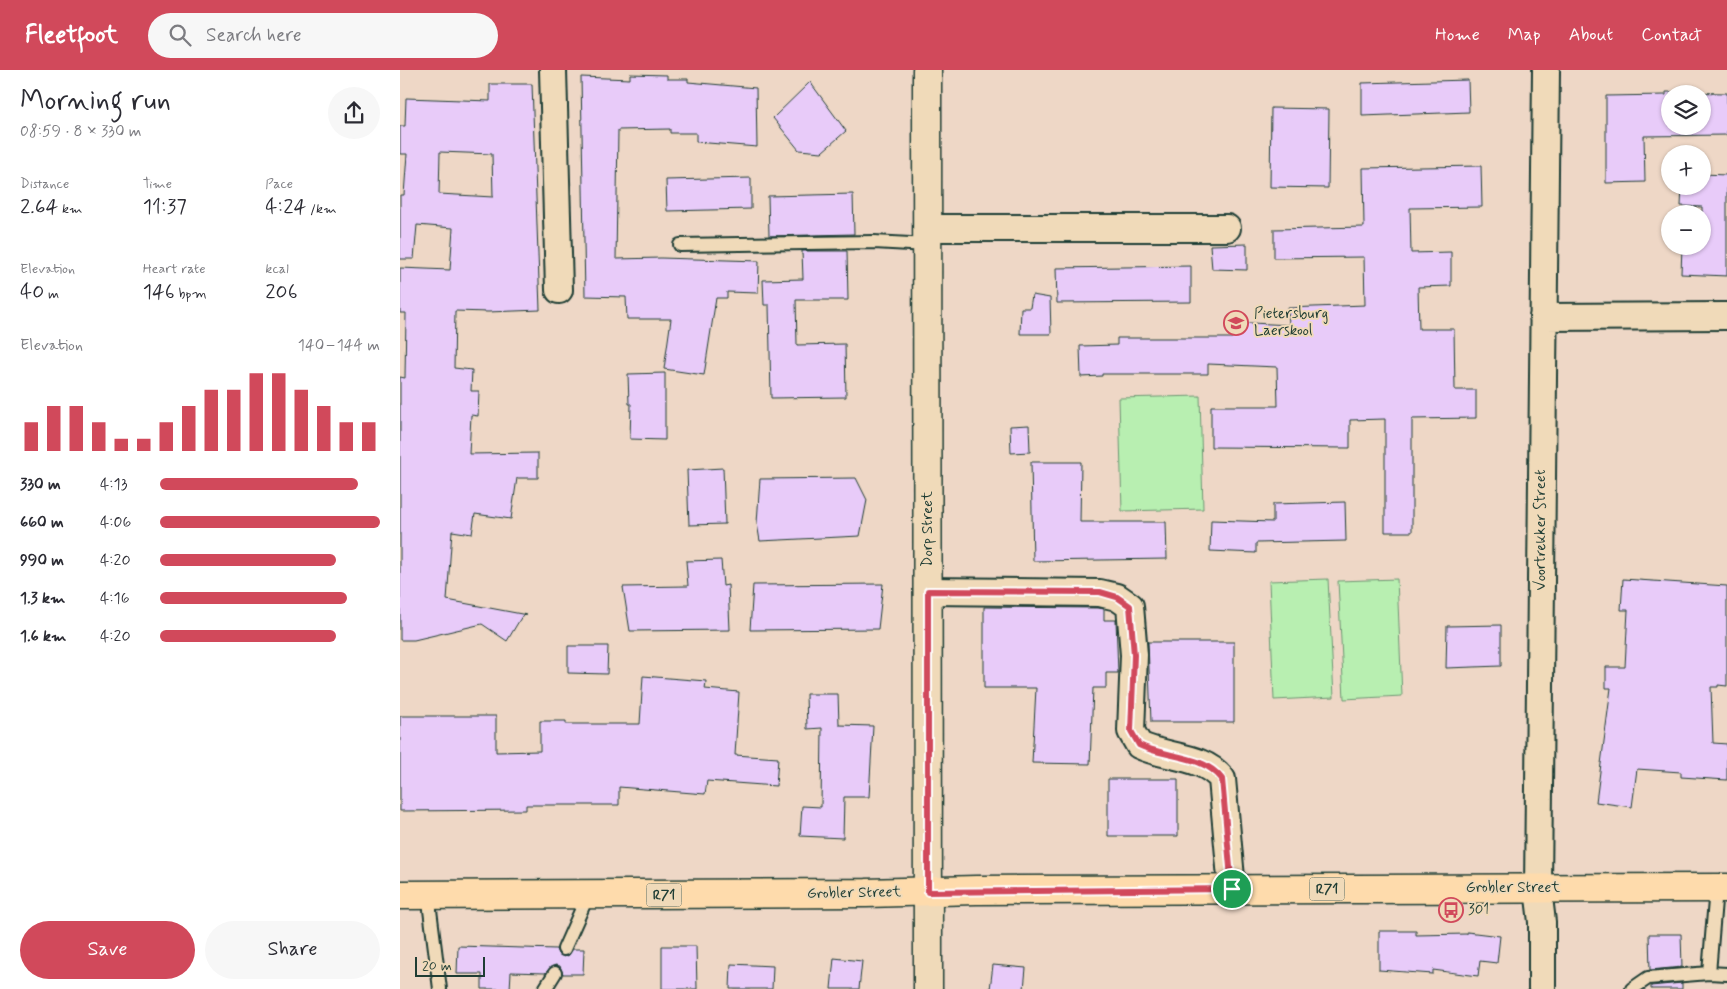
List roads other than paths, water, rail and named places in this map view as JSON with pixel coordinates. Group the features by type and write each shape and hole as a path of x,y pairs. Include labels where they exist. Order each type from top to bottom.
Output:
{"main road":[{"name":"Grobler Street","path":"400,895 1232,889 1722,888"}],"street":[{"path":"553,70 559,290"},
{"name":"Dorp Street","path":"927,70 928,989"},
{"name":"Voortrekker Street","path":"1542,989 1542,922 1538,889 1546,70"},
{"path":"928,236 1227,228"},
{"path":"1543,317 1727,316"},
{"path":"928,591 1100,592 1117,597 1130,606 1134,655 1131,731 1139,745 1197,762 1215,770 1222,779 1232,889"}],"lane":[{"path":"680,245 874,242 928,236"},
{"path":"1709,973 1722,888"},
{"path":"428,894 440,989"},
{"path":"564,949 588,895"},
{"path":"545,989 554,973"},
{"path":"1632,989 1648,978 1709,973 1727,974"}],"place":[{"name":"Pietersburg Laerskool","path":"1236,323"},
{"name":"301","path":"1451,910"}]}
